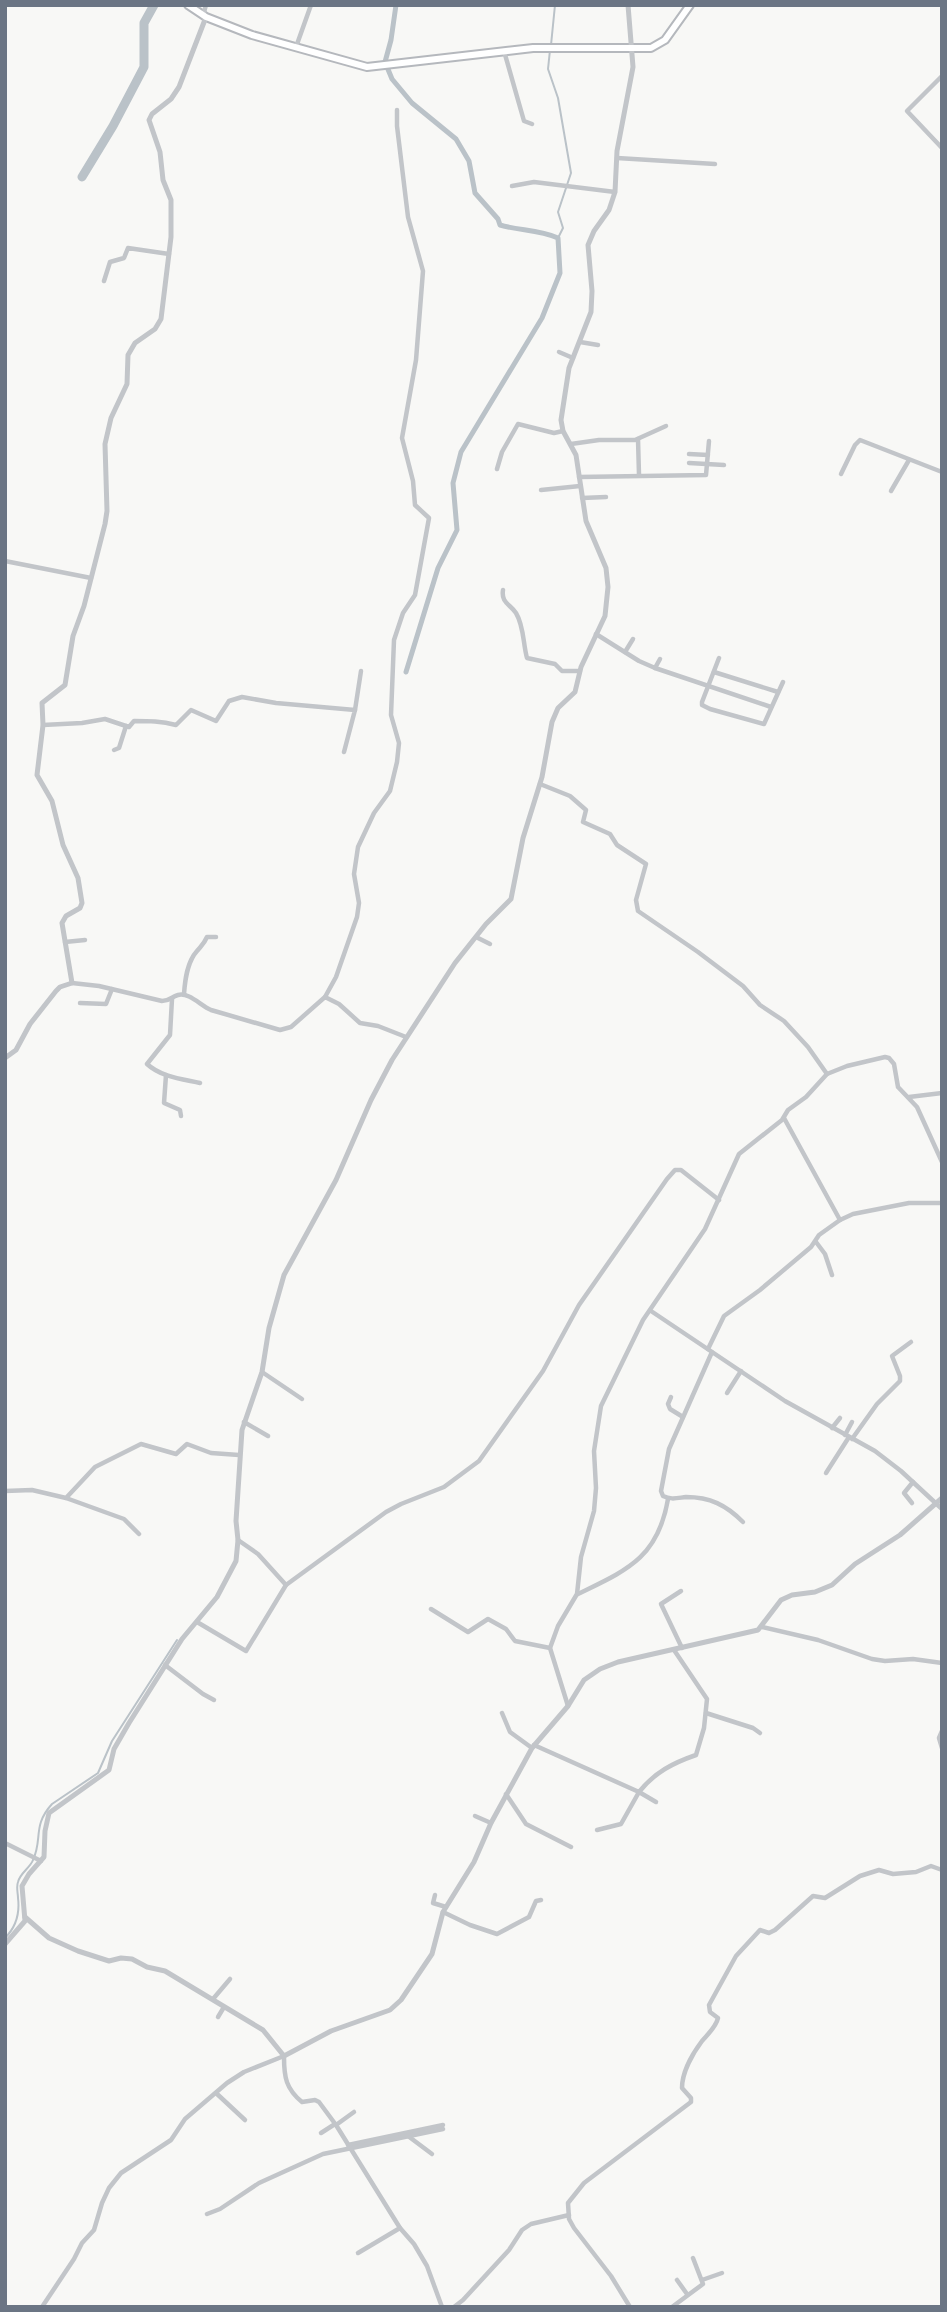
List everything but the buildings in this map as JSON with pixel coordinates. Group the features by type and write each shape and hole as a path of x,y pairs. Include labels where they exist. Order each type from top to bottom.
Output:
{"main road":[{"path":"188,5 205,16 252,35 365,67 546,47 651,48 660,44 691,5"}],"street":[{"path":"72,983 62,920 80,908 81,895 76,873 61,838 52,801 38,778 43,725 42,702 65,685 73,636 84,606 106,518 104,450 109,424 127,384 130,349 155,329 161,319 171,237 171,195 163,180 159,152 149,120 152,114 171,99 179,87 205,16 206,5"},
{"path":"296,48 312,5"},
{"path":"5,1944 23,1924 25,1917 22,1886 44,1854 49,1813 109,1770 114,1749 165,1665 186,1634 217,1597 230,1574 237,1555 236,1521 243,1421 262,1372 269,1328 284,1275 336,1180 371,1100 405,1037 455,962 513,894 520,848 540,784 554,715 575,692 580,671 607,610 607,574 586,521 576,455 563,431 561,416 568,375 590,316 593,299 587,246 609,210 615,192 617,158 633,72 628,5"},
{"path":"504,51 524,121 532,124"},
{"path":"942,76 907,111 942,148"},
{"path":"5,1058 16,1050 30,1024 56,991 72,983 162,1001 184,994 211,1010 283,1030 299,1022 325,997 336,977 357,917 359,903 354,874 358,847 374,813 390,791 397,762 399,743 391,715 394,640 403,613 415,595 429,518 415,505 413,481 402,442 418,342 423,271 408,217 397,110"},
{"path":"617,158 715,164"},
{"path":"512,186 528,182 615,192"},
{"path":"104,281 110,262 124,258 128,248 169,254"},
{"path":"580,342 598,345"},
{"path":"559,352 573,358"},
{"path":"497,469 502,452 518,424 554,433 563,431"},
{"path":"571,444 638,439 666,426"},
{"path":"638,439 639,475"},
{"path":"841,474 859,440 942,472"},
{"path":"579,477 706,475 709,441"},
{"path":"690,454 708,455"},
{"path":"891,491 909,460"},
{"path":"689,463 724,465"},
{"path":"541,490 580,486"},
{"path":"582,498 606,496"},
{"path":"5,561 91,578"},
{"path":"503,590 502,596 506,605 515,611 521,628 527,658 555,664 562,671 580,671"},
{"path":"596,634 655,668 771,708"},
{"path":"625,652 633,639"},
{"path":"719,658 702,704 710,709 764,724 783,682"},
{"path":"655,668 660,659"},
{"path":"344,752 355,710 361,671"},
{"path":"714,672 778,692"},
{"path":"43,725 105,719 130,727 134,721 161,720 178,724 191,710 216,721 229,701 242,697 284,704 355,710"},
{"path":"114,750 119,748 122,742 126,726"},
{"path":"540,784 570,796 586,810 583,822 610,834 617,845 646,864 636,901 638,911 698,952 743,986 760,1005 784,1021 808,1047 827,1074"},
{"path":"184,994 185,977 196,952 204,945 207,937 216,937"},
{"path":"476,937 489,944"},
{"path":"65,942 85,940"},
{"path":"80,1003 106,1004 112,989"},
{"path":"325,997 339,1004 360,1023 378,1026 405,1037"},
{"path":"172,998 171,1034 147,1063 154,1070 166,1075 200,1083"},
{"path":"568,1706 550,1648 558,1626 577,1594 581,1557 594,1511 594,1451 600,1411 641,1323 701,1236 739,1154 784,1118 787,1111 806,1097 827,1074 847,1066 888,1058 894,1064 898,1087 918,1109 942,1162"},
{"path":"166,1075 164,1104 180,1110 181,1116"},
{"path":"909,1097 942,1093"},
{"path":"784,1118 840,1220"},
{"path":"197,1622 246,1651 286,1585 386,1512 444,1488 473,1467 525,1398 590,1288 671,1174 677,1170 684,1171 719,1200"},
{"path":"743,1522 725,1506 714,1501 691,1497 668,1499 661,1491 664,1467 717,1327 726,1314 754,1294 816,1242 819,1235 840,1220 853,1214 909,1203 942,1203"},
{"path":"816,1242 825,1254 832,1275"},
{"path":"650,1311 832,1428 875,1451 942,1509"},
{"path":"826,1473 848,1437 900,1381 892,1356 911,1342"},
{"path":"727,1393 741,1371"},
{"path":"262,1372 302,1399"},
{"path":"671,1397 668,1406 683,1417"},
{"path":"832,1428 840,1418"},
{"path":"243,1421 268,1436"},
{"path":"848,1437 852,1422"},
{"path":"66,1498 95,1467 139,1445 177,1454 187,1444 211,1453 239,1455"},
{"path":"912,1503 904,1493 913,1482"},
{"path":"5,1491 32,1489 66,1498 124,1520 139,1534"},
{"path":"42,2307 82,2243 92,2233 102,2203 116,2179 131,2165 171,2140 185,2119 244,2072 284,2056 331,2031 395,2006 411,1987 432,1953 445,1910 474,1862 491,1823 533,1746 568,1706 582,1683 600,1669 618,1662 758,1630 782,1600 832,1585 855,1564 900,1535 942,1498"},
{"path":"577,1594 641,1559 665,1513 668,1499"},
{"path":"238,1540 258,1554 286,1585"},
{"path":"681,1591 662,1604 682,1648"},
{"path":"431,1609 468,1632 488,1619 506,1629 515,1641 550,1648"},
{"path":"762,1627 818,1640 872,1659 913,1659 942,1663"},
{"path":"597,1830 620,1825 639,1792 658,1773 675,1762 698,1753 706,1713 706,1696 674,1650"},
{"path":"165,1665 214,1700"},
{"path":"502,1713 510,1732 533,1746 656,1802"},
{"path":"706,1713 761,1733"},
{"path":"942,1731 939,1738 942,1748"},
{"path":"506,1794 526,1824 571,1847"},
{"path":"475,1816 491,1823"},
{"path":"5,1843 40,1860"},
{"path":"630,2307 611,2276 574,2228 568,2203 584,2183 691,2102 691,2098 682,2088 682,2081 693,2054 718,2021 709,2010 709,2005 736,1956 762,1929 769,1933 775,1930 811,1896 825,1898 860,1876 879,1870 893,1874 915,1872 932,1866 942,1870"},
{"path":"435,1895 433,1902 445,1910 470,1925 496,1934 528,1918 536,1901 541,1900"},
{"path":"25,1917 49,1937 78,1951 109,1961 127,1958 165,1971 263,2029 284,2056 284,2075 292,2092 304,2102 319,2102 336,2124 400,2228 414,2244 442,2307"},
{"path":"213,1999 230,1979"},
{"path":"218,2017 224,2007"},
{"path":"216,2093 245,2120"},
{"path":"321,2133 354,2112"},
{"path":"207,2214 220,2209 259,2183 323,2154 443,2127"},
{"path":"406,2134 432,2154"},
{"path":"454,2307 509,2250 522,2230 531,2224 569,2215"},
{"path":"358,2253 400,2228"},
{"path":"673,2307 702,2285 693,2258"},
{"path":"702,2280 722,2273"},
{"path":"677,2280 687,2294"}],"waterway":[{"path":"82,177 144,67 144,23 154,5"},
{"path":"396,5 385,62 392,79 412,103 456,139 469,161 475,193 498,219 500,225 558,238 560,273 542,318 461,452 453,483 457,530 438,568 406,672"},
{"path":"551,45 555,5"},
{"path":"550,50 548,69 558,98 571,173 558,212 563,228 558,238"},
{"path":"5,1938 16,1920 17,1884 33,1860 40,1826 46,1812 52,1804 98,1773 112,1741 177,1640"}]}
